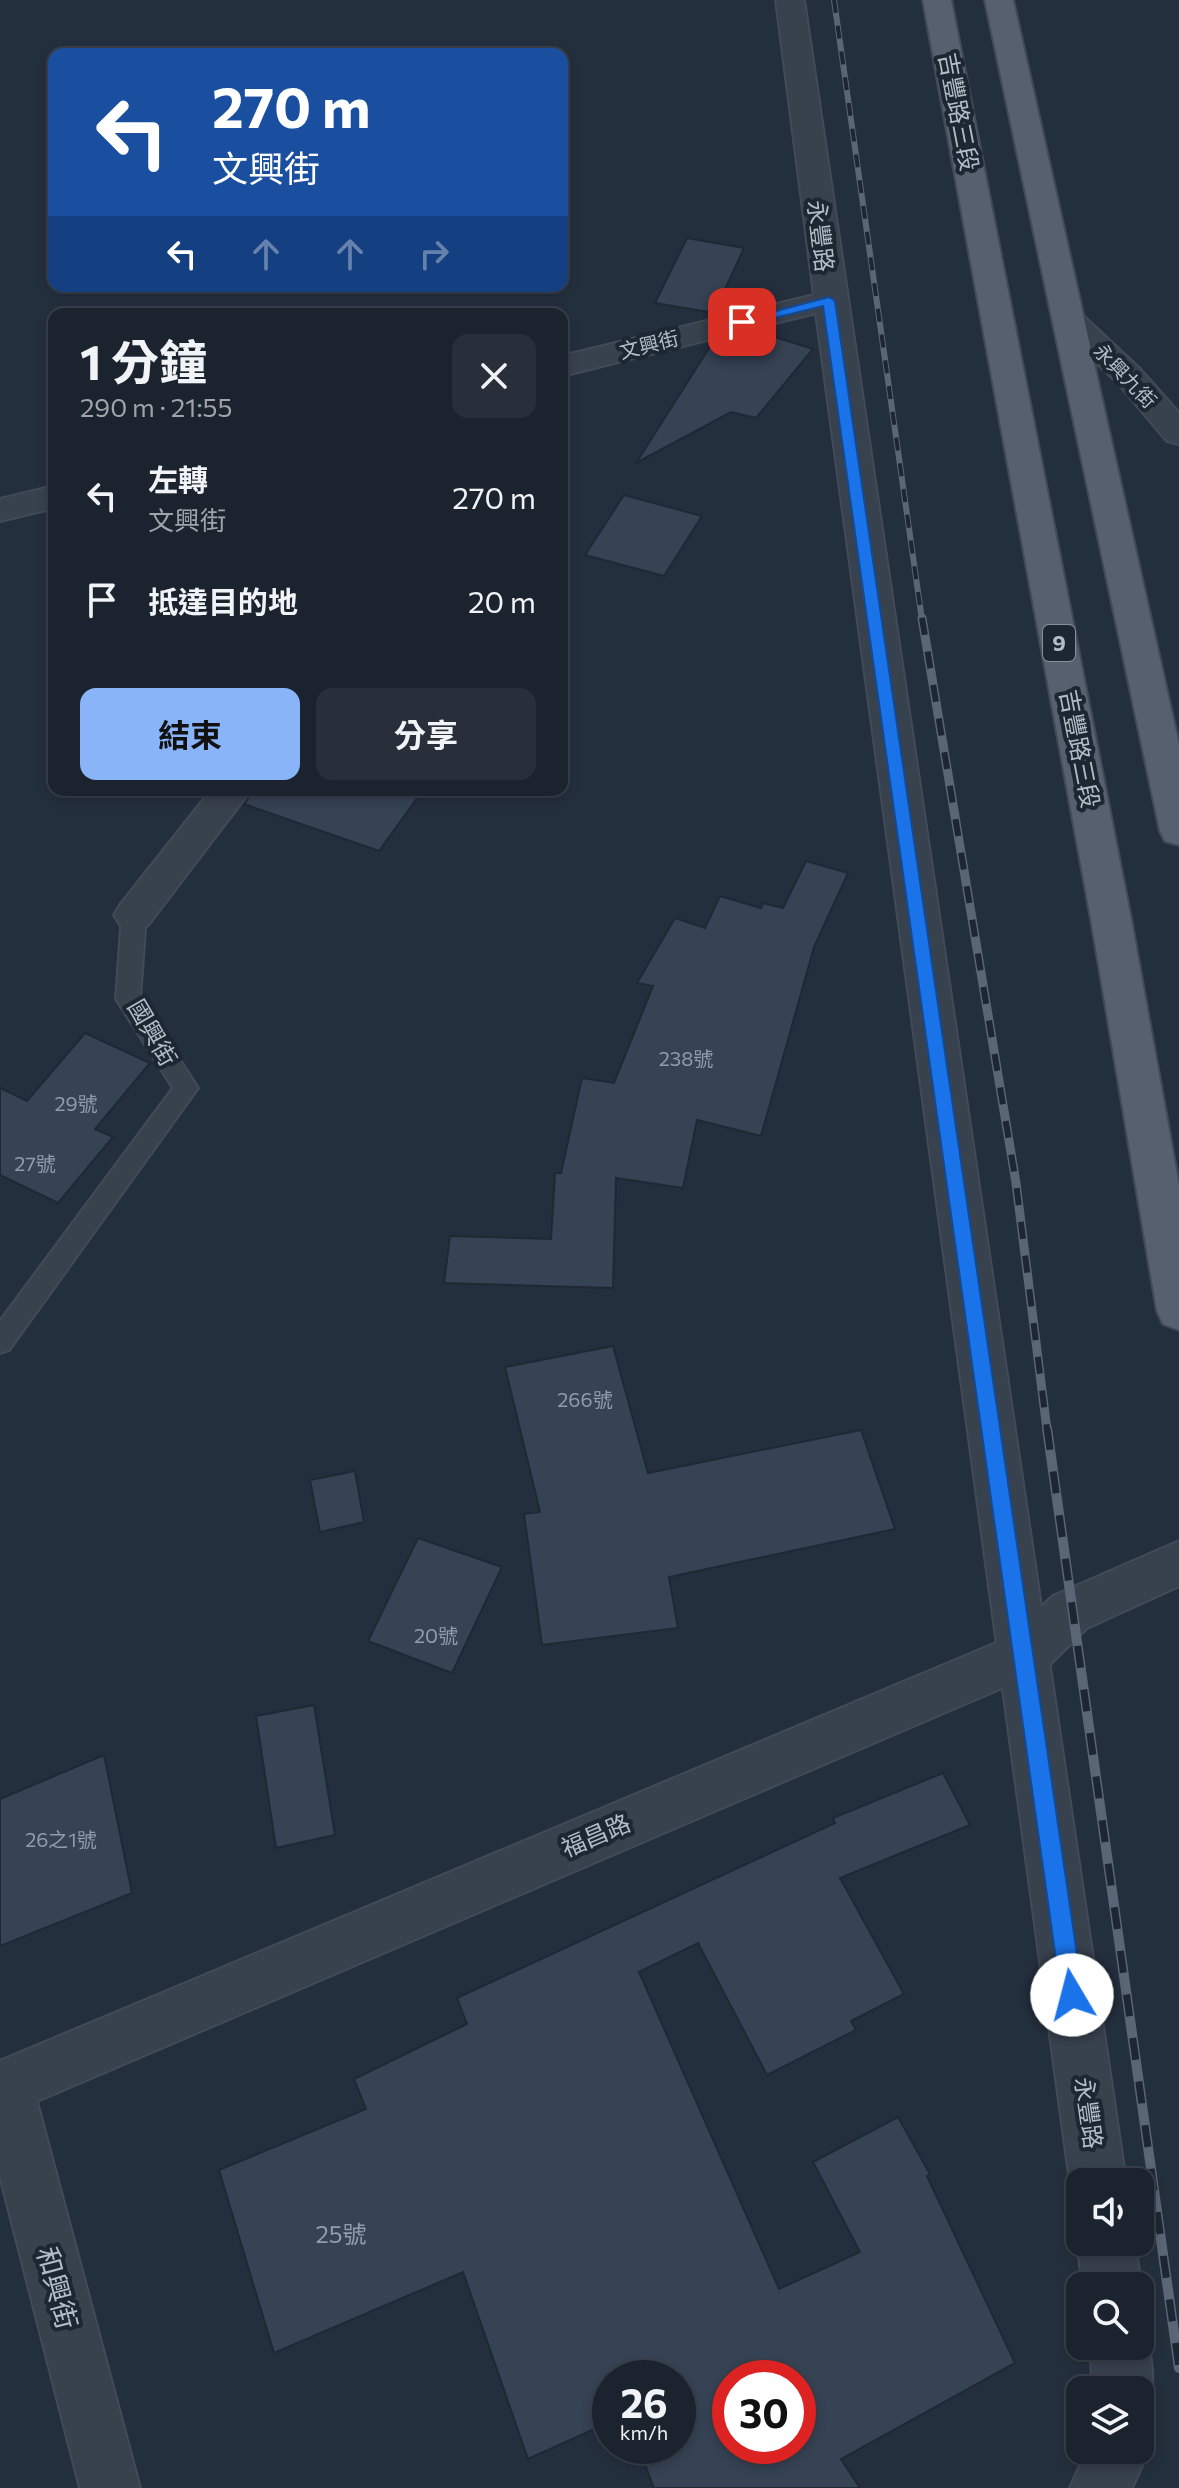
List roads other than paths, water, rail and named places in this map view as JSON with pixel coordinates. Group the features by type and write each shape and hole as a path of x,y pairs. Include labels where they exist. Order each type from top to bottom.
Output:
{"main road":[{"name":"吉豐路三段","path":"937,0 1108,904 1179,1311"},
{"path":"999,0 1179,831"}],"street":[{"name":"永豐路","path":"790,0 829,301 1026,1654 1096,2168"},
{"name":"文興街","path":"568,366 829,301"},
{"name":"永興九街","path":"1069,320 1129,376 1179,434"},
{"path":"0,510 48,498"},
{"name":"國興街","path":"134,915 227,796"},
{"name":"福昌路","path":"2,2083 1026,1654 1070,1612 1179,1563"},
{"name":"和興街","path":"2,2083 110,2488"},
{"path":"1100,2488 1112,2464"}],"lane":[{"name":"國興街","path":"0,1342 186,1088 128,999 134,915"}],"railway":[{"path":"834,0 922,620"},
{"path":"922,618 1016,1183 1047,1430"},
{"path":"1047,1428 1179,2368"}]}
